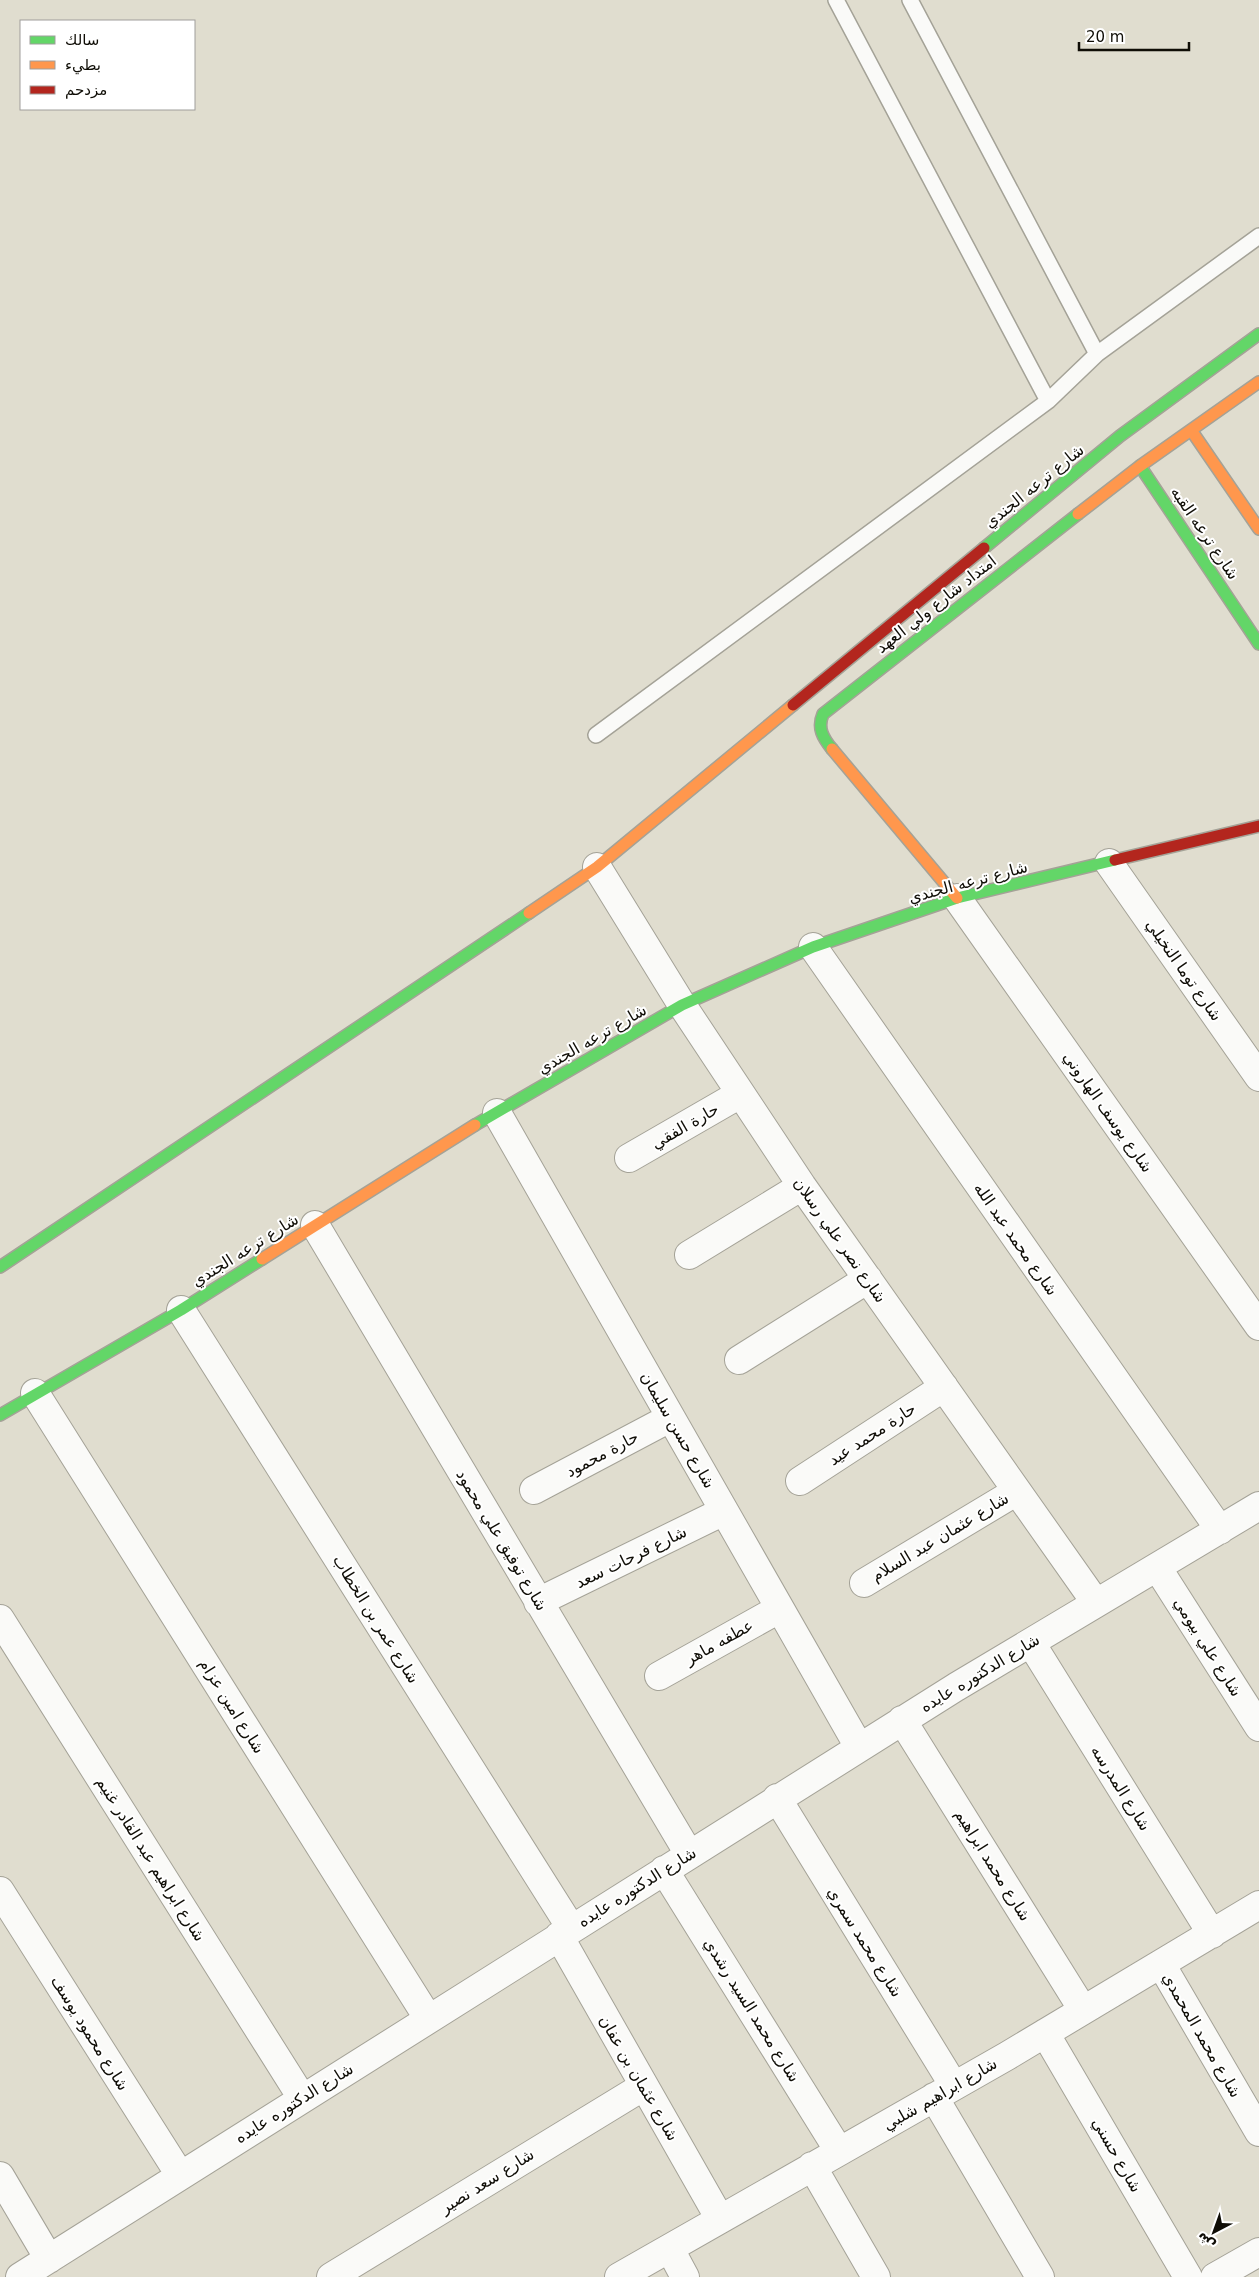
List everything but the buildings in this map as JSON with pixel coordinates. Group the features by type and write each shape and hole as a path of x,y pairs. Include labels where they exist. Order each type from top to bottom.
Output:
{"main road":[{"name":"شارع ترعه الجندي","path":"0,1267 597,867 1120,436 1259,334"},
{"name":"امتداد شارع ولي العهد","path":"813,717 827,709 1140,466 1259,382"},
{"path":"1191,430 1259,529"},
{"name":"شارع ترعه القبه","path":"1140,466 1259,644"},
{"path":"792,705 813,717 822,736 957,898"},
{"name":"شارع ترعه الجندي","path":"0,1416 35,1393 181,1310 497,1113 682,1004 813,947 957,898 1259,826"}],"street":[{"name":"شارع توما النخيلي","path":"1109,863 1259,1077"},
{"name":"شارع نصر علي رسلان","path":"597,867 682,1004 802,1186 1096,1604"},
{"name":"شارع يوسف الهاروني","path":"957,898 1259,1326"},
{"name":"شارع محمد عبد الله","path":"813,947 1220,1530"},
{"name":"حارة الفقي","path":"630,1158 740,1094"},
{"name":"شارع حسن سليمان","path":"497,1113 859,1748"},
{"path":"689,1255 802,1186"},
{"name":"شارع توفيق علي محمود","path":"315,1226 688,1854"},
{"path":"739,1360 868,1279"},
{"name":"شارع عمر بن الخطاب","path":"181,1310 565,1932"},
{"name":"حارة محمد عيد","path":"800,1481 944,1387"},
{"name":"شارع امين عزام","path":"35,1393 428,2018"},
{"name":"حارة محمود","path":"534,1490 670,1418"},
{"name":"شارع عثمان عبد السلام","path":"864,1584 1017,1491"},
{"name":"شارع الدكتوره عايده","path":"20,2277 902,1720 1259,1506"},
{"name":"شارع فرحات سعد","path":"538,1602 724,1511"},
{"name":"شارع علي بيومي","path":"1158,1567 1259,1727"},
{"name":"عطفه ماهر","path":"659,1676 779,1609"},
{"name":"شارع ابراهيم عبد القادر غنيم","path":"0,1619 302,2098"},
{"name":"شارع المدرسه","path":"1031,1643 1212,1934"},
{"name":"شارع محمد ابراهيم","path":"902,1720 1083,2010"},
{"name":"شارع محمد سمري","path":"777,1798 944,2092 1040,2277"},
{"name":"شارع محمد السيد رشدي","path":"664,1870 839,2151"},
{"name":"شارع محمود يوسف","path":"0,1891 180,2175"},
{"name":"شارع ابراهيم شلبي","path":"619,2277 944,2092 1259,1905"},
{"name":"شارع عثمان بن عفان","path":"565,1932 644,2086 720,2219"},
{"name":"شارع محمد المحمدي","path":"1161,1964 1259,2132"},
{"name":"شارع حسني","path":"1045,2033 1188,2277"},
{"name":"شارع سعد نصير","path":"331,2277 644,2086"},
{"path":"812,2166 876,2277"},
{"path":"0,2176 49,2259"},
{"path":"670,2249 685,2277"},
{"path":"1215,2277 1259,2252"}],"lane":[{"path":"836,0 1048,401"},
{"path":"910,0 1097,354"},
{"path":"596,735 1048,401 1097,354 1259,236"}],"traffic: fast":[{"path":"984,548 1120,436 1259,334"},
{"path":"1140,466 1259,644"},
{"path":"832,749 822,733 821,719 823,714 1078,514"},
{"path":"475,1125 682,1005 813,947 957,898 1115,860"},
{"path":"0,1267 529,913"},
{"path":"0,1415 181,1310 262,1259"}],"traffic: slow":[{"path":"1078,514 1140,466 1259,382"},
{"path":"1191,430 1259,529"},
{"path":"529,913 597,867 793,705"},
{"path":"832,749 957,898"},
{"path":"262,1259 475,1125"}],"traffic: jam":[{"path":"793,705 984,548"},
{"path":"1115,860 1259,826"}]}
